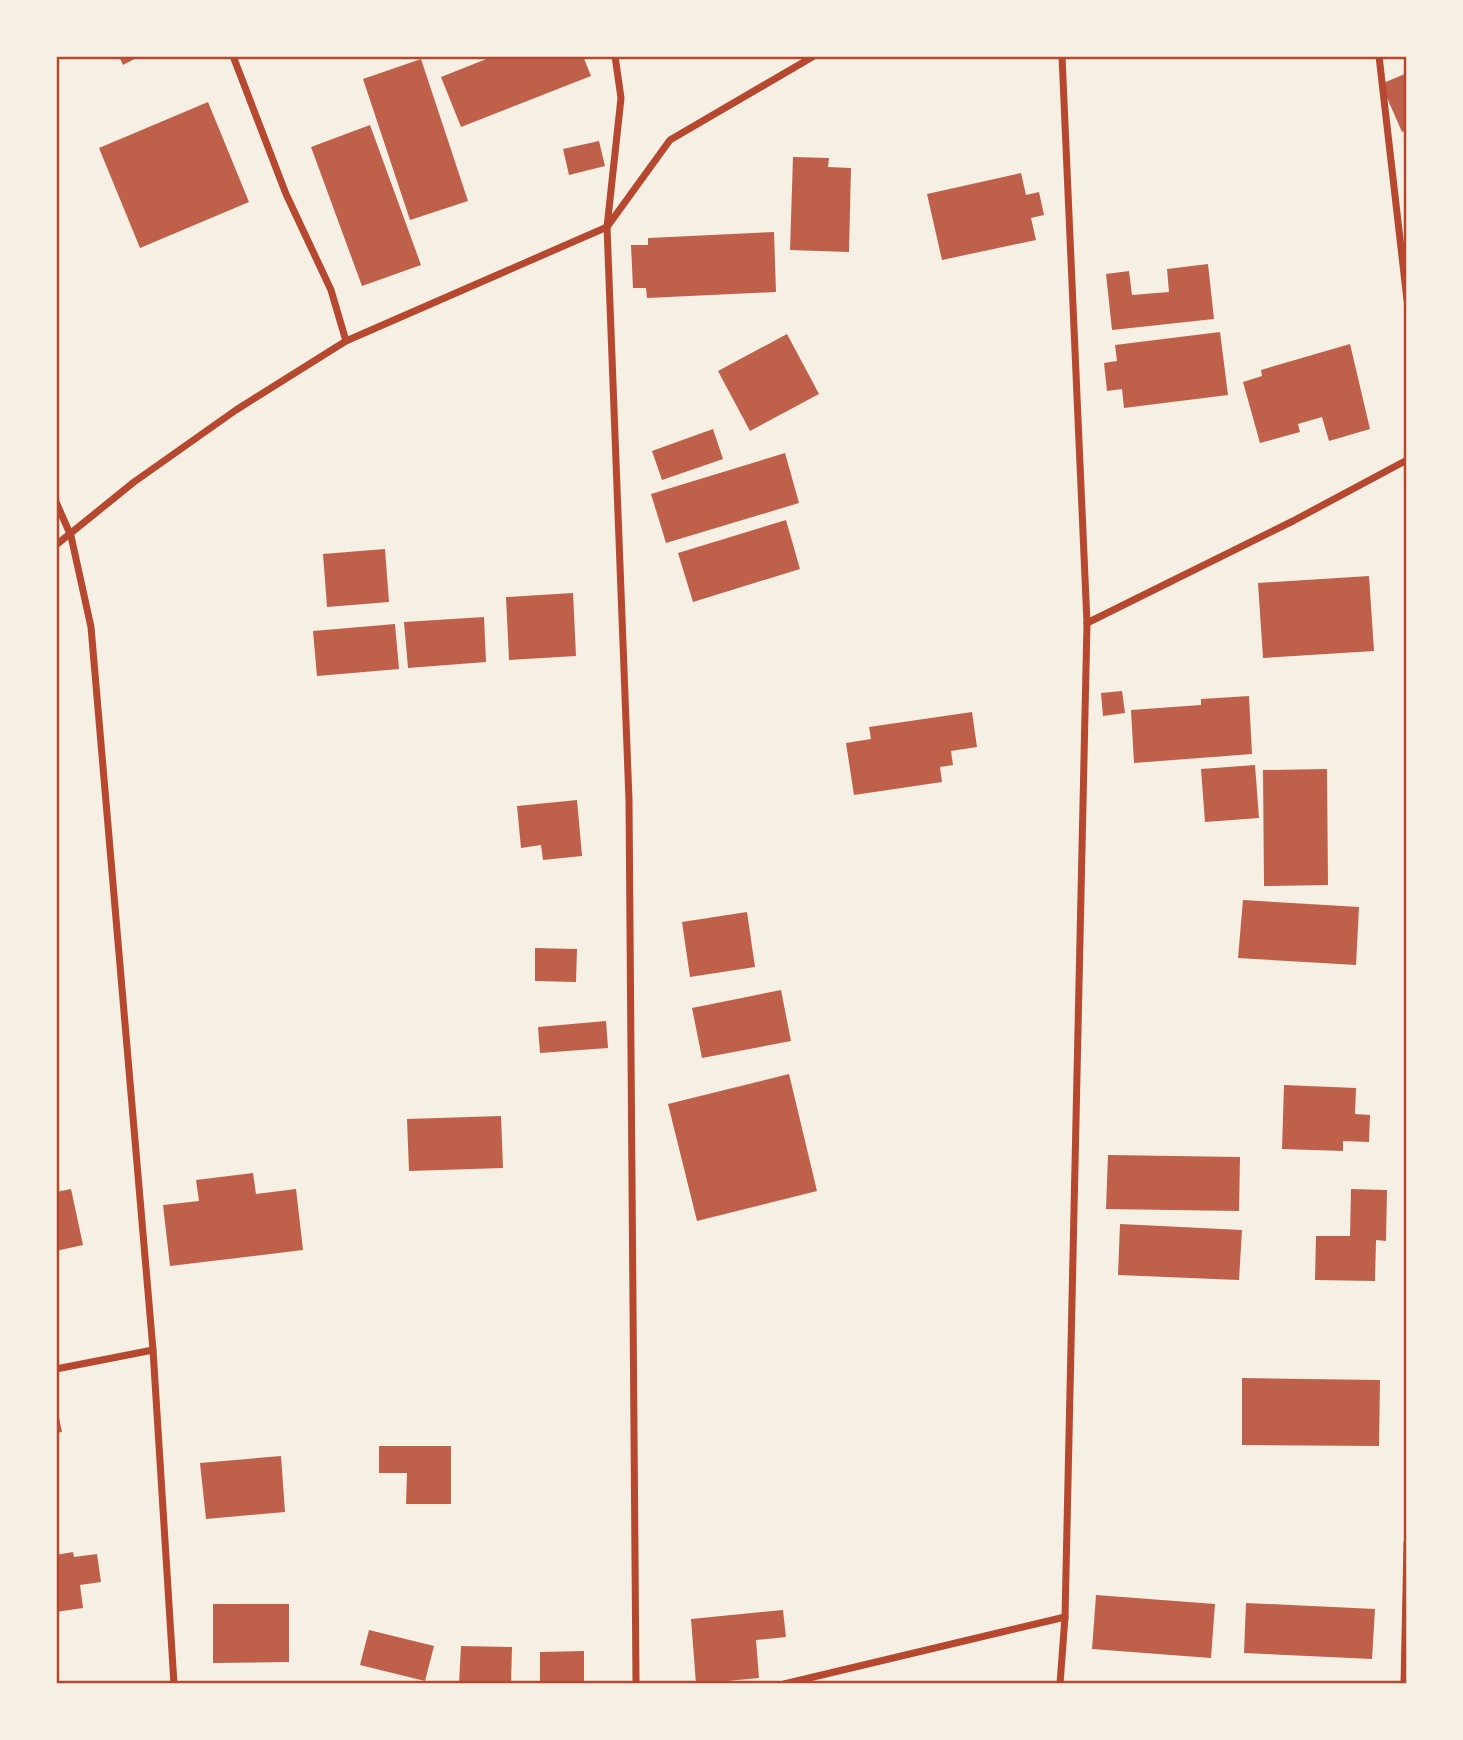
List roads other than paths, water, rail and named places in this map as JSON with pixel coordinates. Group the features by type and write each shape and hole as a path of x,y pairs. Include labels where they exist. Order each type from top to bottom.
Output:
{"street":[{"path":"233,56 286,194 331,290 346,341"},
{"path":"615,56 621,98 607,226 629,800 636,1684"},
{"path":"56,545 71,536 145,474 236,410 346,341 607,226 670,139 814,56"},
{"path":"1060,1684 1065,1617 1087,623 1062,56"},
{"path":"1380,56 1407,300"},
{"path":"1087,623 1293,522 1407,460"},
{"path":"56,502 71,536 92,627 153,1350 174,1684"},
{"path":"56,1369 153,1350"},
{"path":"1404,1684 1407,1543"},
{"path":"784,1684 1065,1617"}]}
